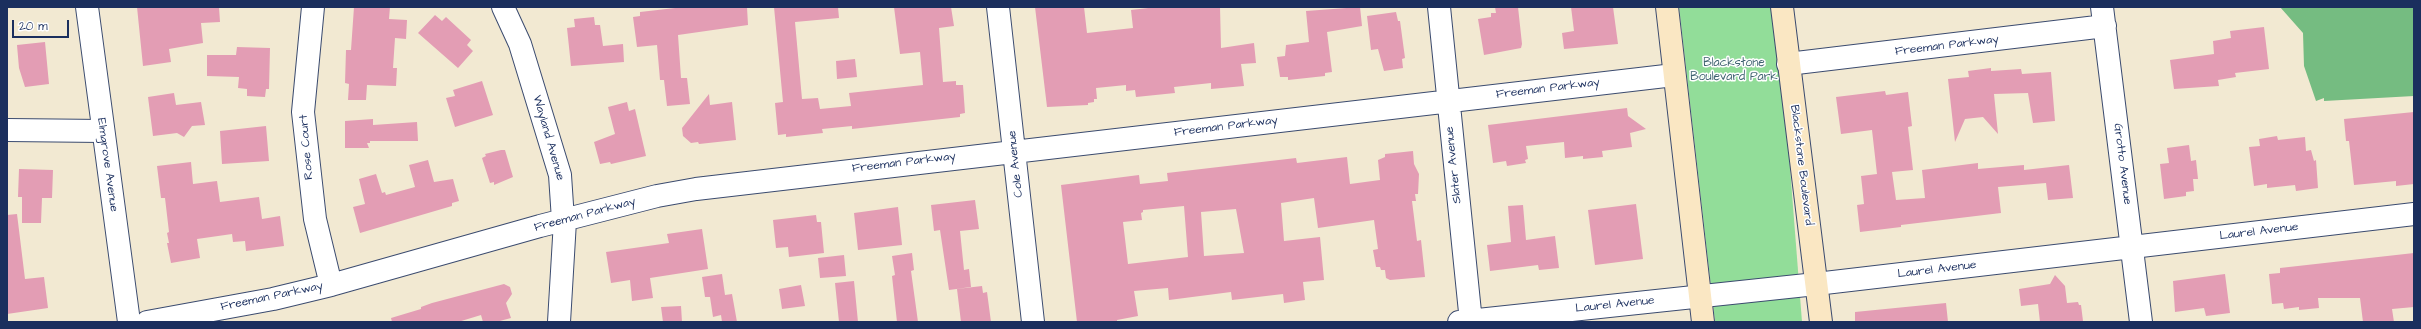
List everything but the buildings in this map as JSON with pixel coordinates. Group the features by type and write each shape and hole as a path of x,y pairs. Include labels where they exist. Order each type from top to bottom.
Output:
{"main road":[{"path":"1667,7 1704,322"},
{"name":"Blackstone Boulevard","path":"1782,7 1821,322"}],"street":[{"name":"Elmgrove Avenue","path":"87,7 129,322"},
{"name":"Rose Court","path":"313,7 303,112 315,219 331,285"},
{"name":"Wayland Avenue","path":"503,7 520,44 560,175 563,220 565,221 559,322"},
{"name":"Cole Avenue","path":"998,7 1033,322"},
{"name":"Slater Avenue","path":"1439,7 1467,322"},
{"name":"Freeman Parkway","path":"1788,64 2103,16"},
{"name":"Grotto Avenue","path":"2103,16 2141,322"},
{"name":"Freeman Parkway","path":"147,322 273,299 331,285 657,196 696,189 1015,150 1674,75"},
{"path":"7,130 103,132"},
{"name":"Laurel Avenue","path":"1467,322 2133,248 2414,214"}],"green space":[{"name":"Blackstone Boulevard Park","path":"1679,7 1773,7 1782,65 1802,322 1715,322"},
{"path":"2280,7 2414,7 2414,96 2324,101 2324,98 2316,101 2304,66 2303,33"}]}
